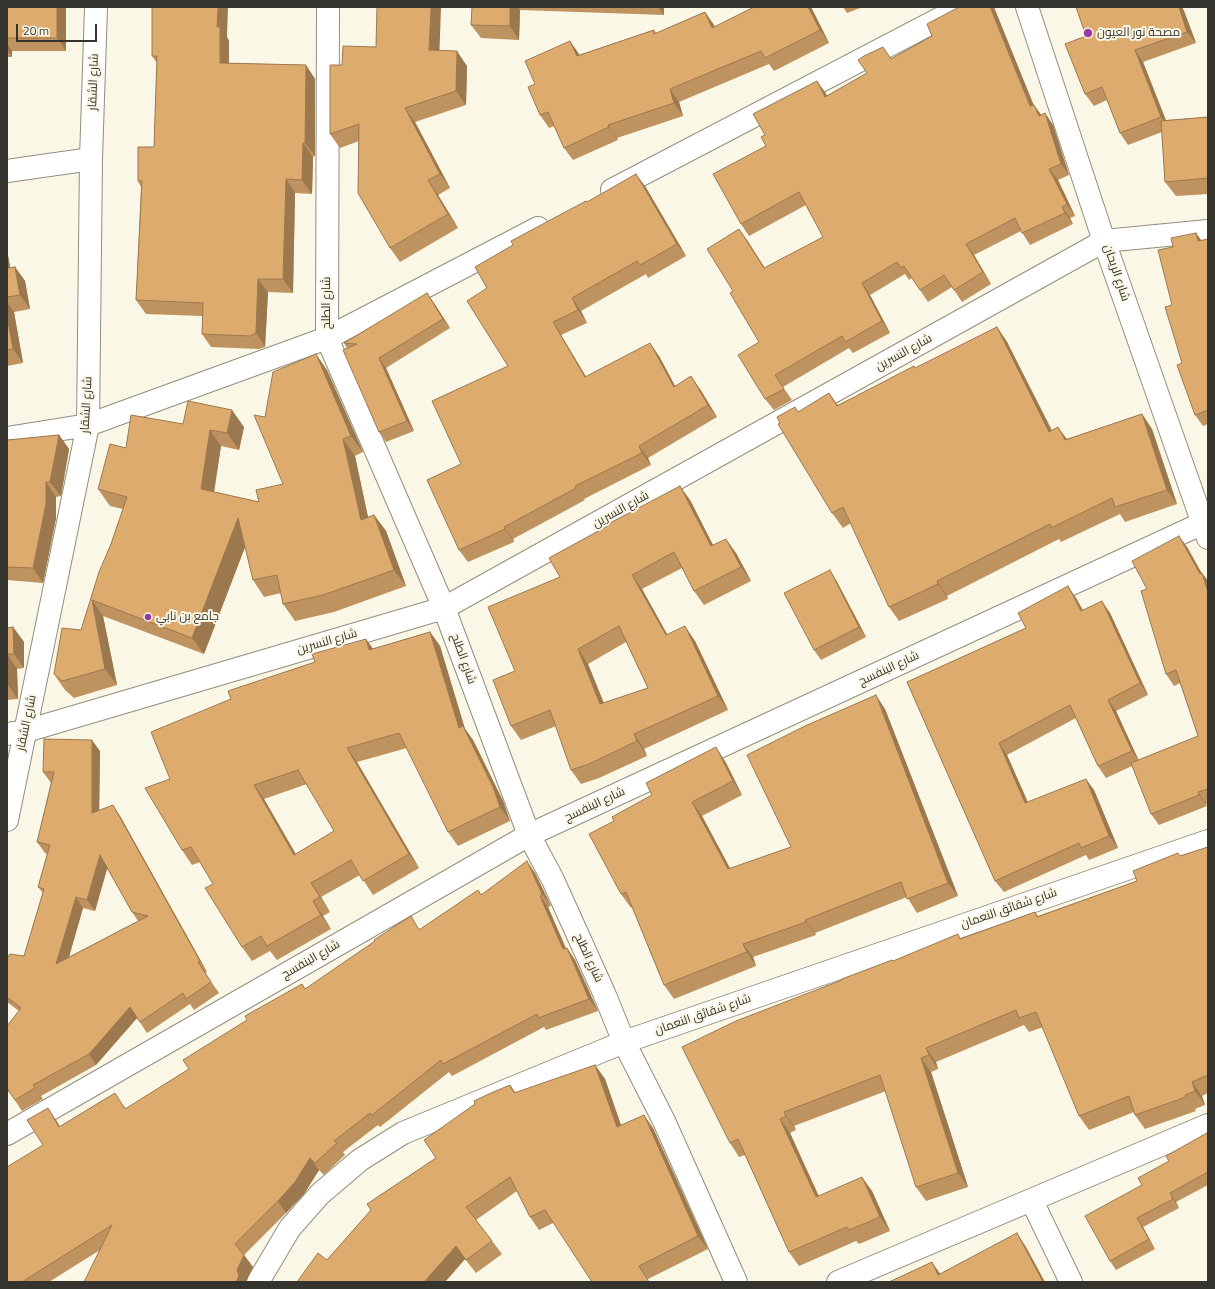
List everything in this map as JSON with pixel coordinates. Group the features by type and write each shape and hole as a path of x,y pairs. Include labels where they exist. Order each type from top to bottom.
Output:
{"street":[{"name":"شارع الشقار","path":"7,820 16,733 88,425 91,159 96,7"},
{"name":"شارع الطلح","path":"328,7 326,338 444,608 529,835 553,880 604,993 624,1042 664,1121 736,1282"},
{"path":"595,198 962,7"},
{"name":"شارع الريحان","path":"1028,7 1104,241 1206,528"},
{"path":"7,172 91,159"},
{"path":"7,438 88,425 326,338 553,221"},
{"name":"شارع النسرين","path":"16,733 444,608 1104,241 1208,231"},
{"name":"شارع البنفسج","path":"7,1134 529,835 1206,528"},
{"name":"شارع شقائق النعمان","path":"258,1282 290,1228 320,1194 360,1160 403,1133 624,1042 1208,841"},
{"path":"838,1282 1032,1201 1208,1125"},
{"path":"1032,1201 1071,1282"}],"building":[{"path":"7,7 57,7 57,38 7,38"},
{"path":"152,7 218,7 217,27 220,27 220,63 306,65 305,143 303,143 302,180 286,179 283,279 258,279 256,333 250,336 202,334 203,303 136,300 142,181 138,181 138,147 154,147 157,56 152,56"},
{"path":"377,7 431,7 429,50 457,51 456,91 405,108 440,174 428,180 448,214 390,248 358,193 359,124 330,134 330,65 342,65 343,46 376,47"},
{"path":"472,7 510,7 510,26 471,25"},
{"path":"754,7 808,7 820,30 765,58 761,51 670,89 674,103 608,125 609,127 564,148 548,112 540,115 528,87 535,84 525,61 570,41 577,56 654,30 654,34 705,12 712,28"},
{"path":"959,7 990,7 1030,106 1034,105 1039,116 1045,113 1061,164 1049,169 1067,204 1062,207 1065,213 1022,233 1015,218 966,244 983,272 954,290 944,275 920,290 904,266 901,268 897,262 862,283 882,321 845,342 842,336 775,375 784,389 765,399 738,355 759,342 730,293 733,291 707,249 739,229 764,268 823,237 799,192 741,224 713,174 766,146 761,137 765,135 753,114 817,81 825,97 867,73 858,60 883,47 891,59 932,36 927,24"},
{"path":"1076,7 1179,7 1187,32 1135,50 1161,117 1120,133 1102,87 1085,94 1065,44 1086,36"},
{"path":"1208,117 1208,178 1165,182 1161,121"},
{"path":"636,174 677,244 640,265 637,261 572,298 578,310 553,322 585,377 650,343 674,387 691,376 708,405 639,446 642,453 575,486 576,488 504,527 505,529 459,550 427,480 461,464 432,401 508,366 467,301 487,288 475,267 513,245 511,241 586,201 587,202"},
{"path":"1196,233 1198,241 1208,239 1208,410 1195,415 1177,365 1182,363 1165,307 1172,305 1158,250 1173,247 1171,238"},
{"path":"15,267 20,295 7,297 7,268"},
{"path":"427,293 443,319 379,358 407,421 379,432 343,350 357,344 344,343"},
{"path":"7,316 13,349 7,350"},
{"path":"997,327 1049,432 1058,427 1065,440 1142,414 1167,490 1115,507 1112,498 1051,528 1050,524 937,581 938,584 889,607 843,507 832,513 778,424 780,423 777,417 795,407 798,412 829,393 837,406 914,366 915,368"},
{"path":"316,354 351,436 343,439 361,520 374,515 394,570 323,595 283,604 277,575 253,580 238,518 192,638 92,600 105,669 62,681 54,674 62,628 81,630 99,572 111,544 127,497 98,489 110,444 126,448 131,415 183,424 188,401 232,410 227,433 210,430 201,489 259,502 256,490 283,484 254,415 265,417 273,372"},
{"path":"59,435 50,482 46,482 46,504 33,568 7,567 7,440"},
{"path":"680,486 711,546 726,539 741,567 694,591 674,552 632,575 666,635 685,626 718,696 634,734 637,741 589,764 571,770 550,710 511,726 493,680 515,671 488,607 560,577 549,558 611,524 610,523","holes":["619,626 648,688 600,704 578,649"]},
{"path":"1179,536 1200,574 1202,573 1208,592 1208,789 1198,792 1199,795 1151,814 1131,763 1198,736 1176,670 1166,674 1141,591 1147,589 1132,561"},
{"path":"830,570 859,627 814,650 784,593"},
{"path":"1068,586 1081,611 1102,601 1140,683 1108,700 1132,751 1098,766 1070,705 999,743 1025,803 1086,779 1109,836 1081,848 1079,843 995,881 907,682 1026,628 1018,613"},
{"path":"13,627 14,654 7,654 7,628"},
{"path":"430,632 459,728 463,726 493,787 500,807 448,832 399,733 347,748 409,854 363,881 351,860 311,883 320,897 313,901 321,915 267,946 261,936 242,947 205,888 213,884 191,847 182,850 145,788 170,779 151,732 231,699 228,691 315,662 312,654 366,639 369,650","holes":["298,770 334,831 294,855 254,785"]},
{"path":"7,654 8,685 7,685"},
{"path":"876,695 948,883 907,899 901,882 805,920 806,922 743,944 747,952 664,985 626,892 621,894 589,834 614,821 612,817 652,795 646,783 716,747 733,781 692,802 728,869 791,847 747,755 805,726"},
{"path":"44,739 92,740 92,813 113,805 200,961 198,962 211,982 186,999 183,993 140,1022 130,1007 89,1054 33,1085 35,1088 15,1100 7,1088 7,1026 21,1008 7,997 7,958 10,954 24,956 44,889 38,887 50,845 37,842 54,772 43,772","holes":["100,855 132,912 148,916 56,964 76,897 87,900"]},
{"path":"1208,847 1208,1075 1192,1082 1195,1091 1185,1095 1186,1097 1135,1115 1129,1096 1079,1116 1036,1012 1019,1018 1016,1010 926,1048 929,1055 921,1058 958,1173 916,1187 880,1075 784,1112 786,1116 780,1119 816,1197 862,1177 880,1217 849,1230 847,1227 789,1252 738,1139 730,1143 682,1047 736,1021 842,979 892,960 893,961 958,934 960,939 1035,912 1037,917 1137,881 1133,871 1178,853 1180,856"},
{"path":"527,861 542,894 540,896 563,949 567,948 589,999 538,1018 537,1014 443,1064 441,1060 372,1115 370,1113 334,1141 337,1143 315,1163 310,1158 295,1182 235,1244 244,1255 237,1270 239,1276 236,1282 84,1282 112,1225 22,1282 7,1282 7,1167 43,1145 27,1120 48,1108 59,1127 115,1093 125,1109 189,1069 183,1060 247,1020 245,1016 302,984 305,989 375,941 374,940 411,916 419,930 478,890 481,895"},
{"path":"595,1065 617,1127 644,1115 698,1236 639,1266 649,1282 592,1282 545,1210 530,1217 510,1177 466,1207 492,1241 466,1260 456,1246 424,1282 297,1282 318,1253 327,1260 371,1210 367,1204 436,1158 424,1140 475,1104 474,1101 510,1085 514,1093"},
{"path":"1207,1133 1208,1172 1170,1193 1173,1199 1137,1218 1149,1239 1110,1261 1085,1216 1142,1185 1138,1178 1169,1161 1166,1156"},
{"path":"1017,1233 1043,1282 889,1282 932,1262 938,1275"}],"place":[{"name":"مصحة نور العيون","path":"1088,33"},
{"name":"جامع بن نابي","path":"148,617"}]}
